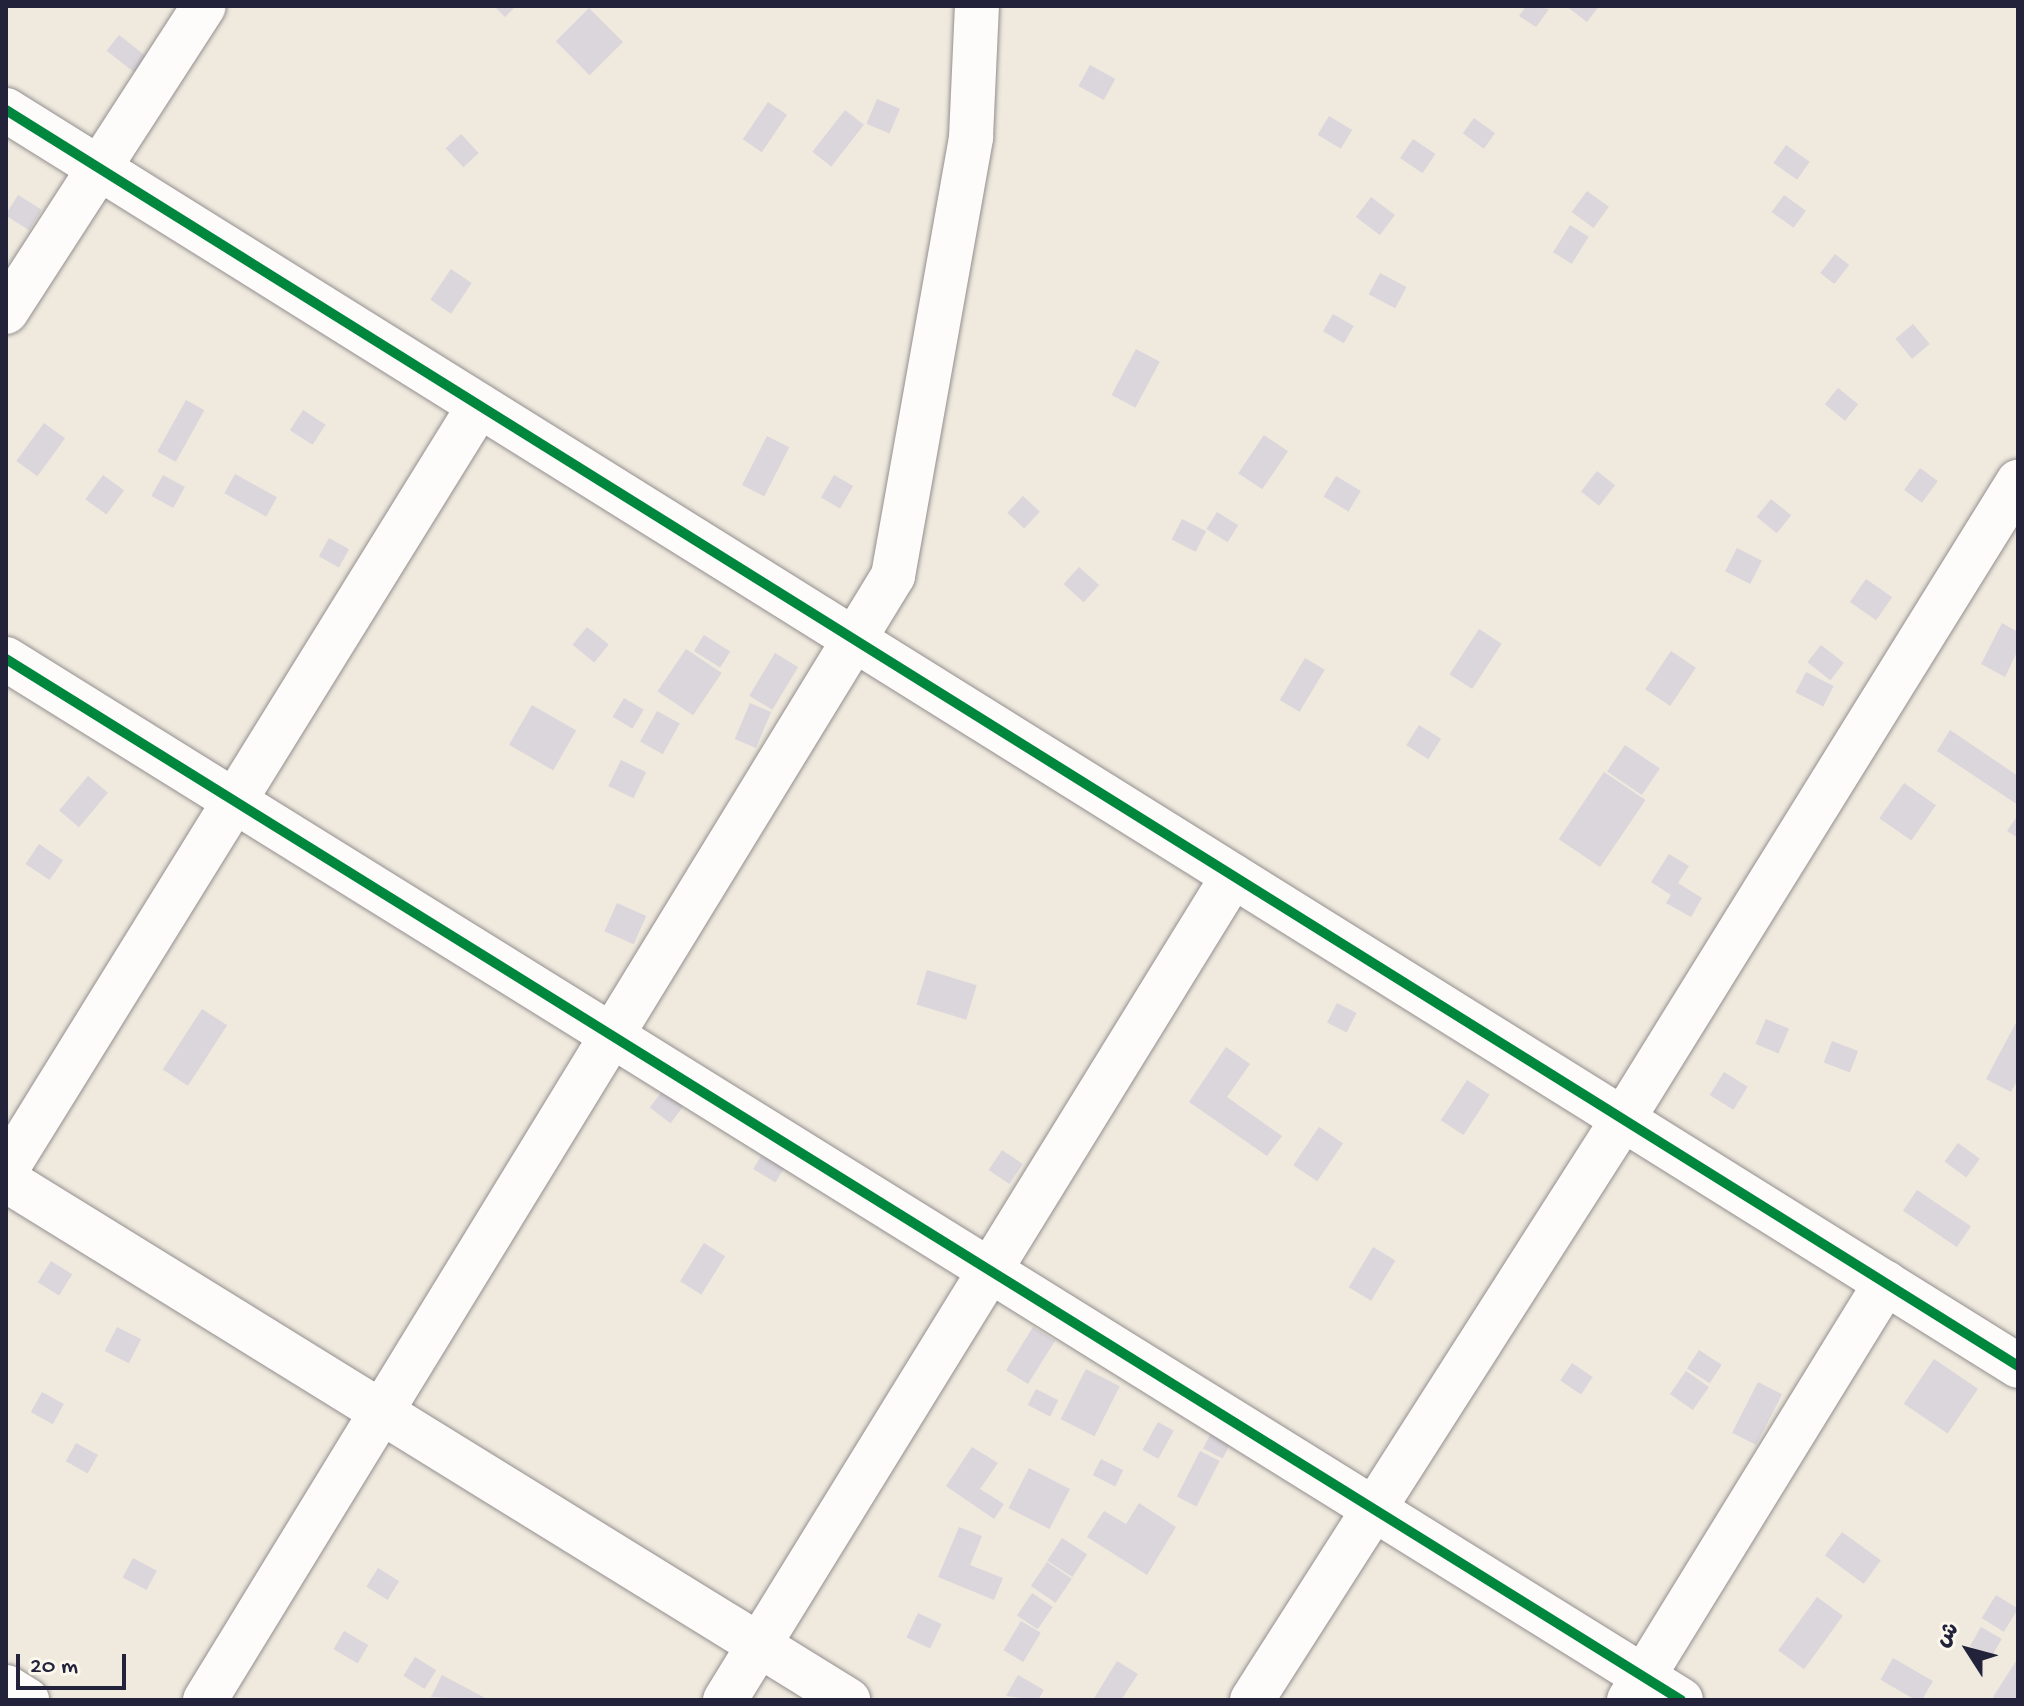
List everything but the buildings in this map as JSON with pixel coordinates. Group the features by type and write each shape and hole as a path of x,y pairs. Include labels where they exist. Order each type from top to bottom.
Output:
{"street":[{"path":"6,312 204,6"},
{"path":"205,1700 893,576 971,137 977,6"},
{"path":"6,110 2018,1366"},
{"path":"6,1170 479,406"},
{"path":"1252,1700 1623,1119 2018,482"},
{"path":"6,659 1374,1509 1636,1688 1681,1700"},
{"path":"725,1700 1233,876"},
{"path":"6,1180 848,1700"},
{"path":"1636,1688 1886,1283"},
{"path":"6,1687 27,1700"}],"cycle path":[{"path":"6,110 2018,1366"},
{"path":"6,659 1681,1700"}]}
